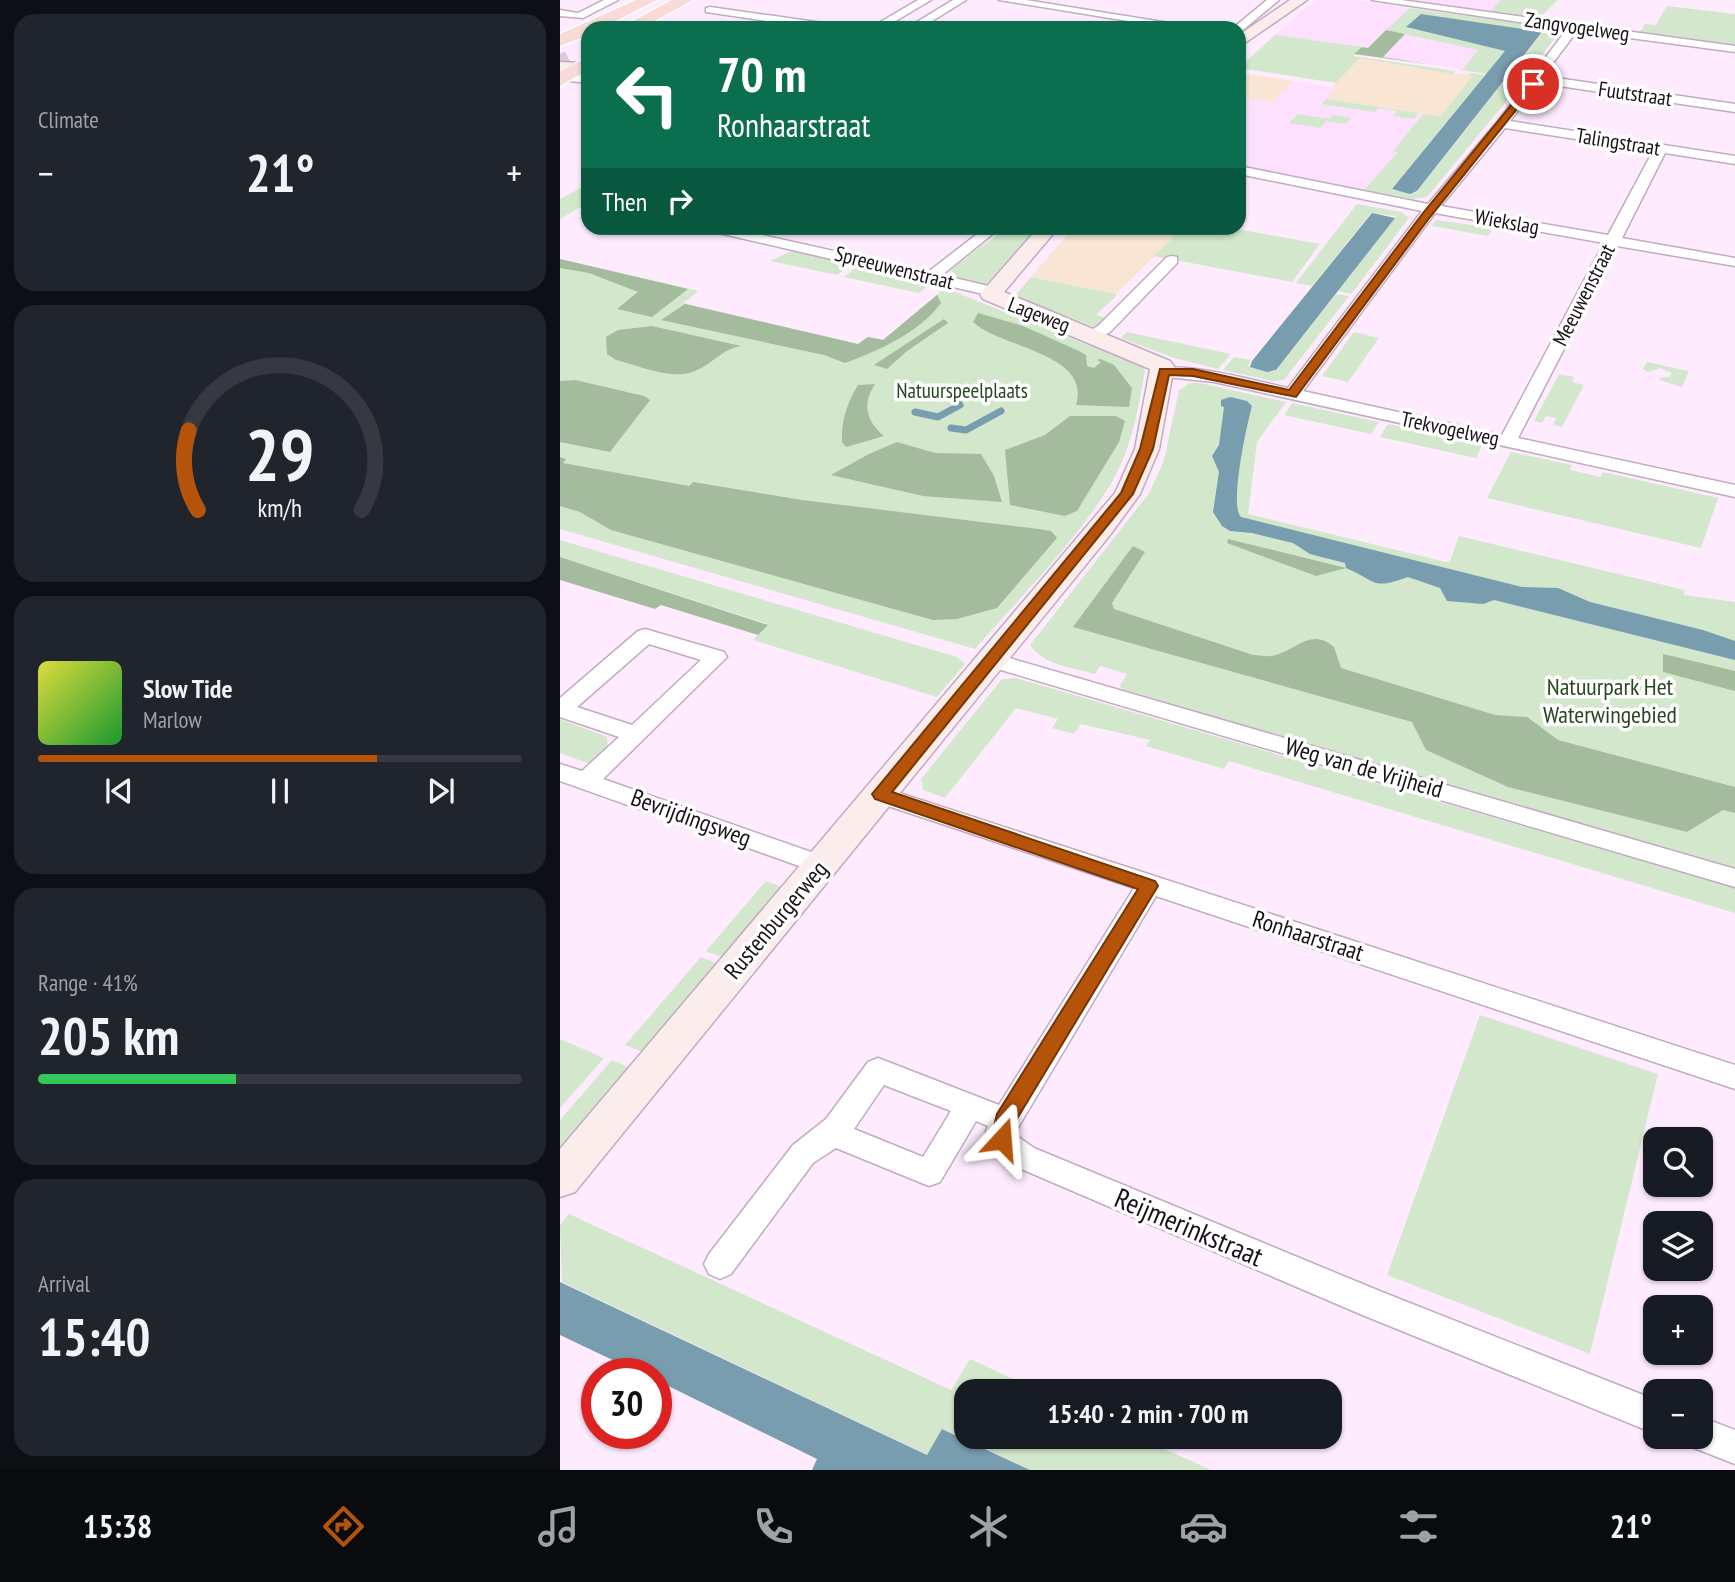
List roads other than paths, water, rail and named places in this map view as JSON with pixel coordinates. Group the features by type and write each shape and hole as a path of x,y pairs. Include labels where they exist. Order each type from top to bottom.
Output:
{"main road":[{"path":"603,21 649,0"},
{"path":"622,21 666,0"},
{"path":"643,21 685,0"},
{"path":"667,21 704,5"},
{"path":"560,41 581,31"},
{"path":"572,69 581,52"}],"street":[{"path":"560,13 579,16 613,0"},
{"path":"704,5 729,0"},
{"path":"888,21 926,0"},
{"path":"925,21 961,0"},
{"path":"1004,0 1146,21"},
{"path":"1246,22 1274,0"},
{"name":"Zangvogelweg","path":"1377,0 1735,49"},
{"path":"1246,38 1294,1"},
{"path":"704,5 797,21"},
{"path":"1292,394 1574,27"},
{"path":"1246,45 1258,36 1262,28"},
{"name":"Fuutstraat","path":"1536,79 1735,108"},
{"name":"Talingstraat","path":"1502,124 1735,160"},
{"name":"Meeuwenstraat","path":"1507,441 1661,149"},
{"name":"Wiekslag","path":"1246,171 1432,209 1735,262"},
{"name":"Spreeuwenstraat","path":"747,235 933,275 967,287 992,291"},
{"path":"933,275 984,235"},
{"name":"Lageweg","path":"1042,235 991,294 999,300 1157,362 1164,372"},
{"name":"Lageweg","path":"1093,336 1108,326 1172,260"},
{"path":"992,660 1127,494 1147,449 1164,372"},
{"name":"Trekvogelweg","path":"1164,372 1193,373 1735,491"},
{"path":"586,781 636,734 716,657 645,636 561,709 636,734"},
{"name":"Rustenburgerweg","path":"560,1180 992,660"},
{"name":"Weg van de Vrijheid","path":"992,660 1735,878"},
{"name":"Bevrijdingsweg","path":"560,772 822,865"},
{"name":"Ronhaarstraat","path":"881,794 1149,886 1484,992 1735,1077"},
{"path":"720,1264 803,1154 834,1134 878,1070 1005,1120 1149,886"},
{"path":"834,1134 929,1173 970,1106"},
{"name":"Reijmerinkstraat","path":"1005,1120 1002,1139 1024,1157 1371,1303 1643,1412"},
{"path":"1713,1439 1735,1447"}],"water":[{"path":"1421,14 1542,32 1417,191 1410,194 1392,189 1505,51 1406,27"},
{"path":"1372,213 1395,218 1276,370 1267,372 1250,367 1252,361"},
{"path":"1230,397 1247,401 1252,406 1238,482 1238,510 1241,517 1522,587 1558,588 1590,602 1703,630 1735,641 1735,660 1494,600 1483,604 1447,601 1440,588 1408,577 1388,583 1376,583 1346,568 1345,563 1310,554 1293,543 1252,533 1230,531 1222,526 1213,512 1219,472 1212,456 1219,445 1224,407 1221,406 1221,400"},
{"path":"560,1282 927,1455 942,1429 954,1435 954,1449 985,1449 1030,1470 812,1470 817,1459 672,1388 672,1358 608,1358 560,1335"}],"waterway":[{"path":"915,412 938,417 960,405"},
{"path":"951,428 966,430 1001,411"}],"tunnel":[{"path":"560,64 569,59"}],"park label":[{"name":"Natuurspeelplaats","path":"962,391"},
{"name":"Natuurpark Het Waterwingebied","path":"1610,701"}]}
